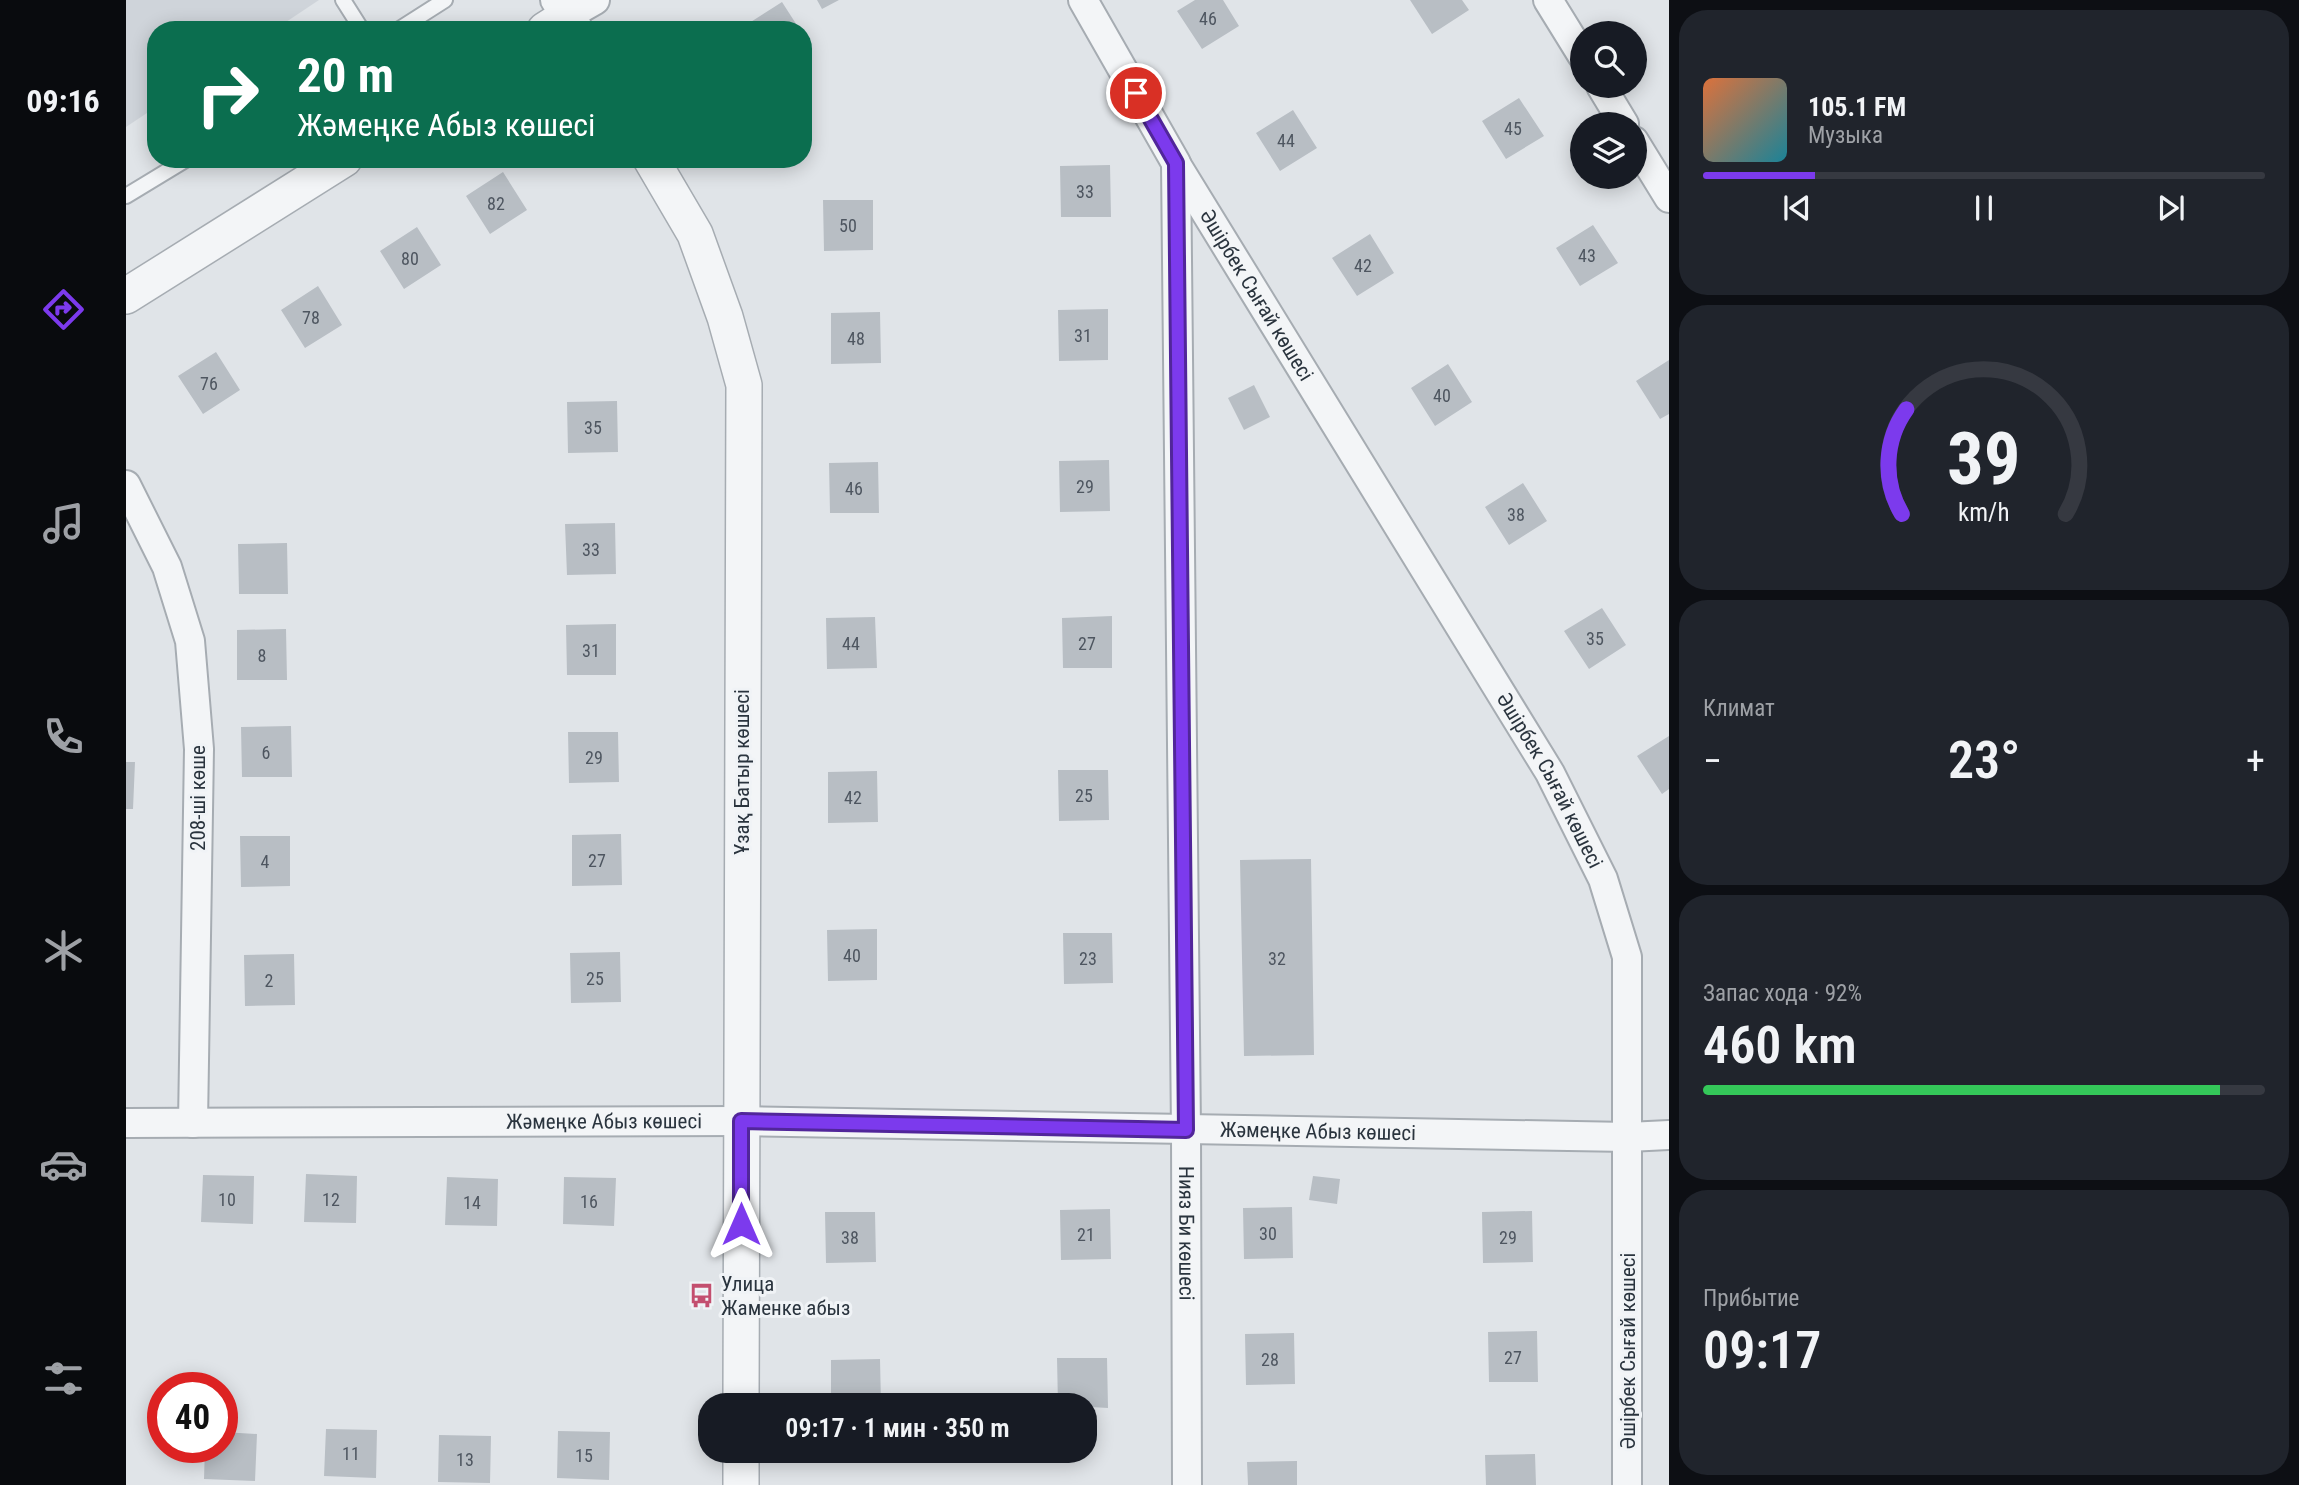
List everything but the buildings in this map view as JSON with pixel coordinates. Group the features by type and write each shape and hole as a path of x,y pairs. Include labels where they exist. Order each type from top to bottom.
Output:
{"street":[{"name":"Нияз Би көшесі","path":"1083,0 1176,163 1187,1485"},
{"path":"1548,0 1570,36"},
{"path":"1647,162 1669,198"},
{"name":"Әшірбек Сығай көшесі","path":"1176,163 1550,773 1603,879 1627,957 1627,1485"},
{"path":"126,296 330,168"},
{"name":"Ұзақ Батыр көшесі","path":"656,168 695,234 725,317 744,385 741,1393"},
{"name":"208-ші көше","path":"126,485 167,567 190,640 199,749 193,1124"},
{"name":"Жәмеңке Абыз көшесі","path":"126,1123 741,1121 1628,1137 1669,1135"},
{"path":"741,1463 741,1485"}],"lane":[{"path":"343,0 356,21"},
{"path":"412,21 445,0"},
{"path":"126,196 172,168"}],"shaded area":[{"path":"126,0 319,0 288,21 147,21 147,113 126,127"}],"place":[{"name":"Улица Жаменке абыз","path":"701,1296"}],"route":[{"path":"741,1224 741,1121 1186,1130 1176,163 1136,93"}]}
